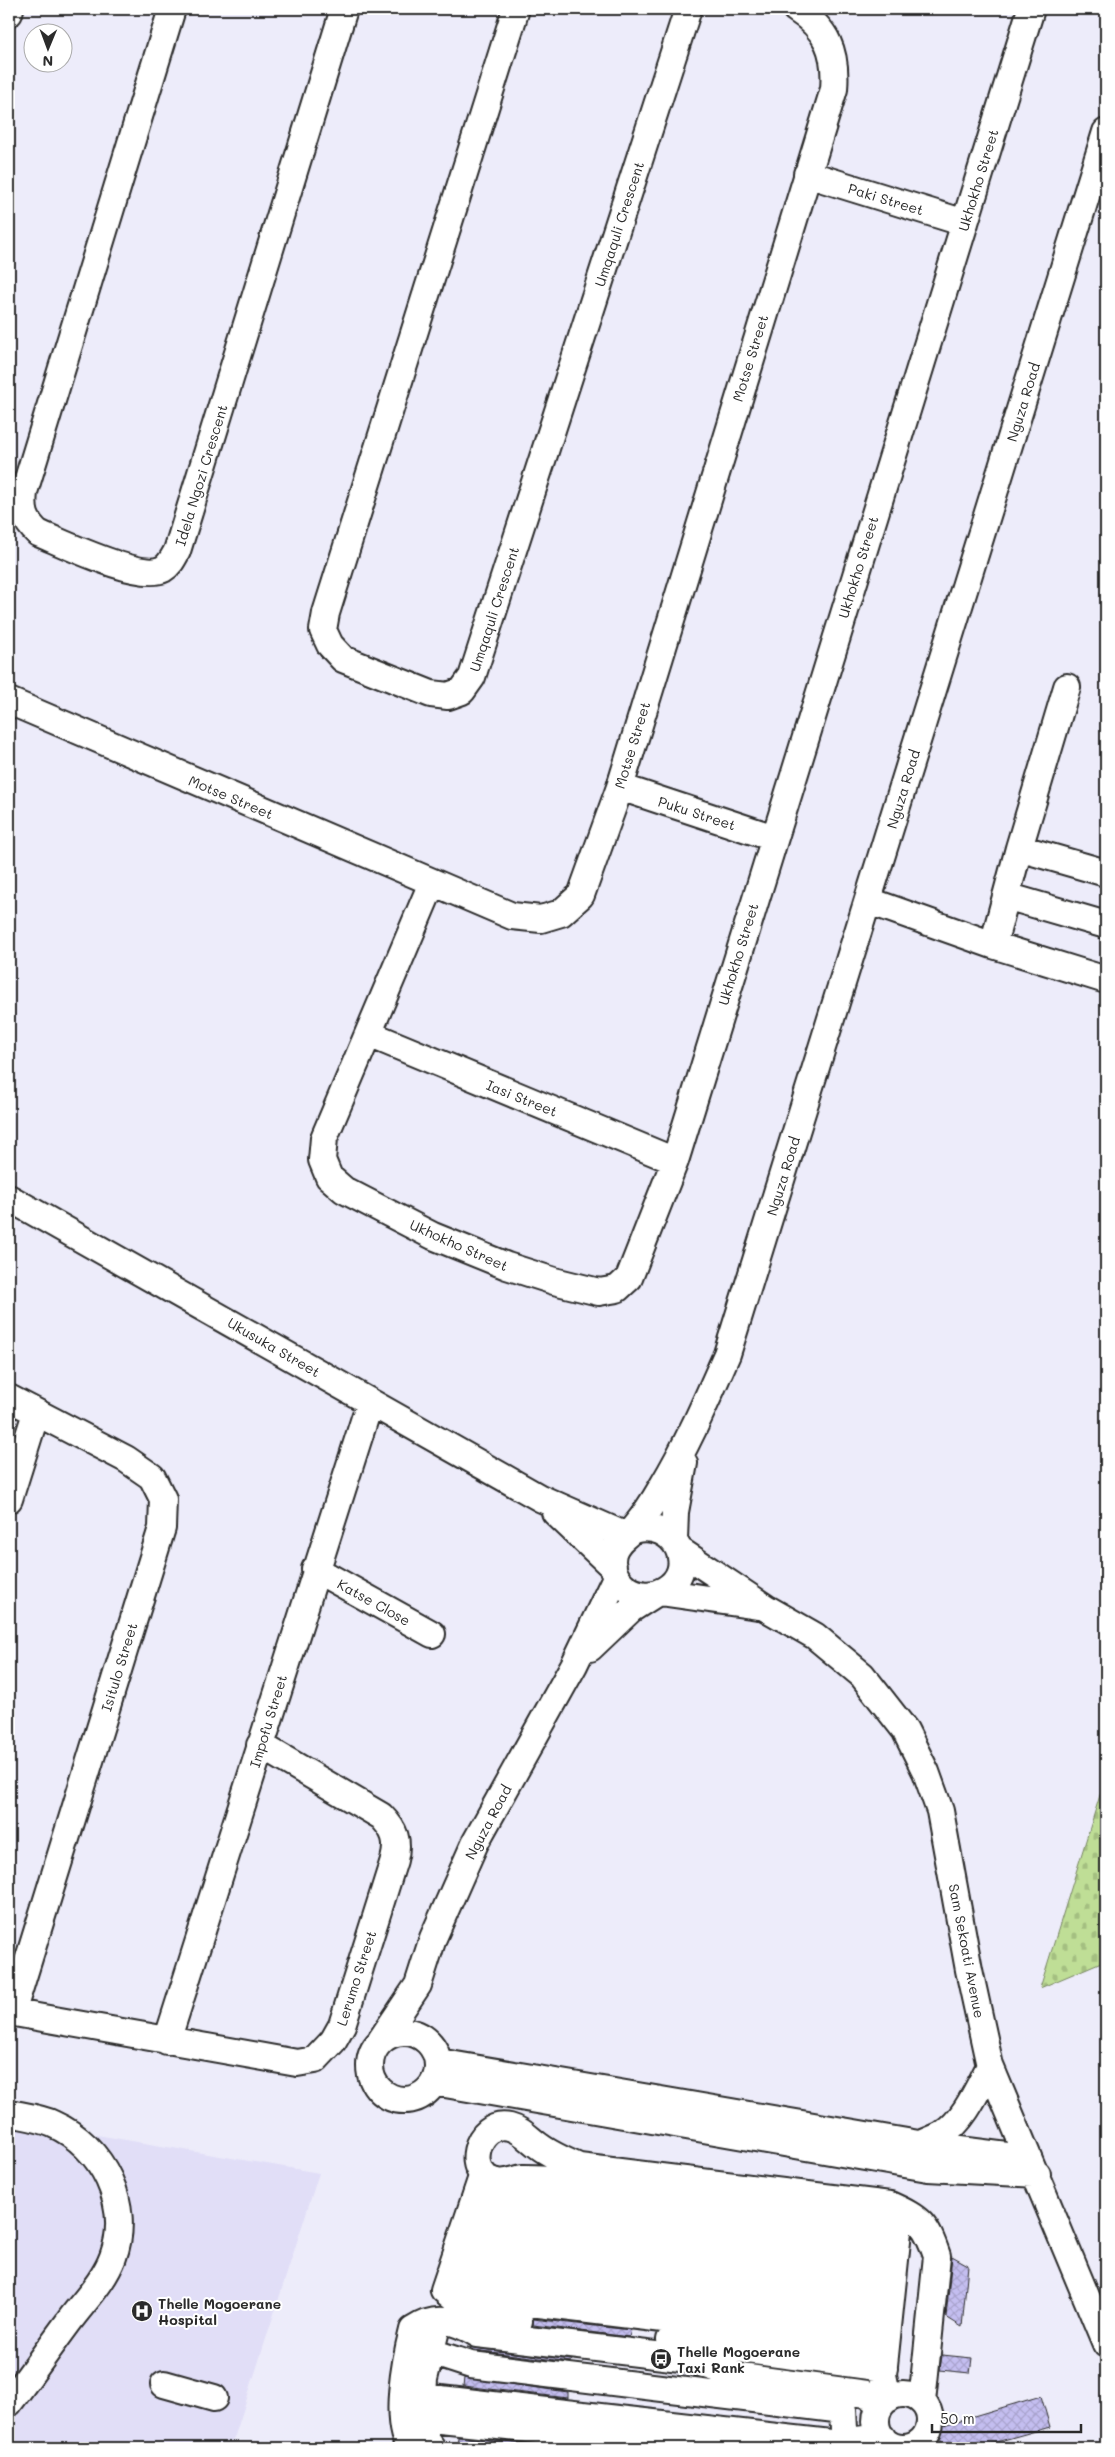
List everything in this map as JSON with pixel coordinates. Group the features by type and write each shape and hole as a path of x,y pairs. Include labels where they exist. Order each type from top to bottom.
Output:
{"street":[{"path":"9,13 10,9"},
{"name":"Idela Ngozi Crescent","path":"172,9 24,492 22,509 27,524 38,533 130,570 148,572 162,570 171,562 177,551 344,9"},
{"name":"Umqaquli Crescent","path":"516,9 326,613 323,630 330,645 343,659 431,694 448,696 462,690 472,677 688,9"},
{"name":"Motse Street","path":"9,701 512,916 541,919 561,913 581,895 620,787 807,174 830,107 836,67 826,37 807,16 796,9"},
{"name":"Ukhokho Street","path":"432,883 324,1138 322,1160 329,1176 344,1190 434,1236 498,1262 554,1281 599,1292 617,1289 629,1278 675,1161 1031,9"},
{"name":"Nguza Road","path":"628,1533 657,1496 688,1442 727,1354 1106,132"},
{"name":"Paki Street","path":"807,174 965,223"},
{"path":"993,945 1019,848 1067,687"},
{"name":"Puku Street","path":"620,787 774,838"},
{"path":"1019,848 1106,873"},
{"path":"1006,896 1106,925"},
{"path":"869,901 993,945 1106,980"},
{"name":"Iasi Street","path":"369,1034 675,1161"},
{"name":"Ukusuka Street","path":"9,1198 540,1498 628,1533"},
{"name":"Isitulo Street","path":"9,1398 126,1458 152,1477 163,1499 162,1528 10,2013"},
{"name":"Impofu Street","path":"167,2041 315,1569 370,1402"},
{"path":"9,1499 36,1413"},
{"name":"Nguza Road","path":"676,1545 677,1503 688,1442"},
{"name":"Ukusuka Street","path":"540,1498 615,1572"},
{"path":"644,1527 655,1528 665,1532 676,1545 681,1562 679,1573 673,1583 656,1593 631,1592 615,1572 613,1555 617,1544 628,1533 644,1527"},
{"name":"Sam Sekoati Avenue","path":"676,1545 766,1608 815,1636 862,1675 891,1710 919,1757 940,1811 969,1970 990,2066 1106,2344"},
{"name":"Katse Close","path":"315,1569 432,1634"},
{"name":"Nguza Road","path":"381,2040 418,1985 433,1938 475,1843 574,1665 615,1572"},
{"name":"Nguza Road","path":"574,1665 608,1629 656,1593"},
{"name":"Sam Sekoati Avenue","path":"656,1593 766,1608"},
{"name":"Lerumo Street","path":"10,2013 297,2063 315,2060 333,2041 342,2025 394,1860 397,1848 395,1834 381,1816 260,1745"},
{"name":"Nguza Road","path":"418,1985 425,2040"},
{"path":"401,2032 418,2035 432,2046 436,2072 423,2094 408,2100 387,2096 378,2089 372,2080 370,2070 374,2049 381,2040 390,2034 401,2032"},
{"path":"921,2144 944,2134 952,2126 964,2110 990,2066"},
{"path":"436,2072 921,2144 948,2159 1033,2167"},
{"path":"436,2072 928,2168 948,2159"},
{"path":"9,2113 53,2124 92,2151 106,2172 114,2191 120,2224 113,2257 98,2285 12,2391"},
{"path":"890,2305 534,2220 489,2183 476,2160 478,2144 490,2130 508,2126 517,2129 555,2156 579,2167 890,2205 916,2216 930,2235 937,2256 922,2402"},
{"path":"438,2321 431,2352 422,2421 405,2441 401,2410 408,2347 413,2330 423,2323 438,2321 458,2322 478,2334 689,2359 740,2377 867,2394 885,2402 906,2394 922,2402 927,2410 929,2426 926,2434 915,2447 900,2447 887,2442 882,2437 876,2422 885,2402 883,2375 898,2231 892,2223 559,2179 524,2178 489,2183"},
{"path":"489,2183 459,2246 444,2290 458,2304 485,2317 890,2305"},
{"path":"459,2246 518,2239 890,2305"},
{"path":"459,2246 508,2279 890,2305"},
{"path":"431,2352 471,2365 834,2408 843,2410 845,2439"},
{"path":"164,2384 214,2398"},
{"path":"422,2421 845,2439 882,2437"},
{"path":"422,2421 558,2448"},
{"path":"422,2421 711,2448"}],"shaded area":[{"name":"Thelle Mogoerane Hospital","path":"9,2120 319,2173 231,2448 9,2448"}],"green space":[{"path":"1106,1776 1106,1960 1040,1988"}],"building":[{"path":"952,2256 968,2265 962,2327 946,2317"},
{"path":"533,2319 631,2330 629,2337 533,2325"},
{"path":"467,2347 572,2360 571,2362 474,2350"},
{"path":"942,2355 972,2358 970,2373 940,2370"},
{"path":"464,2378 568,2392 568,2398 463,2386"},
{"path":"1041,2396 1050,2427 975,2448 943,2448 937,2427"},
{"path":"458,2437 562,2448 457,2448"}],"place":[{"name":"Thelle Mogoerane Hospital","path":"142,2311"},
{"name":"Thelle Mogoerane Taxi Rank","path":"661,2359"}]}
